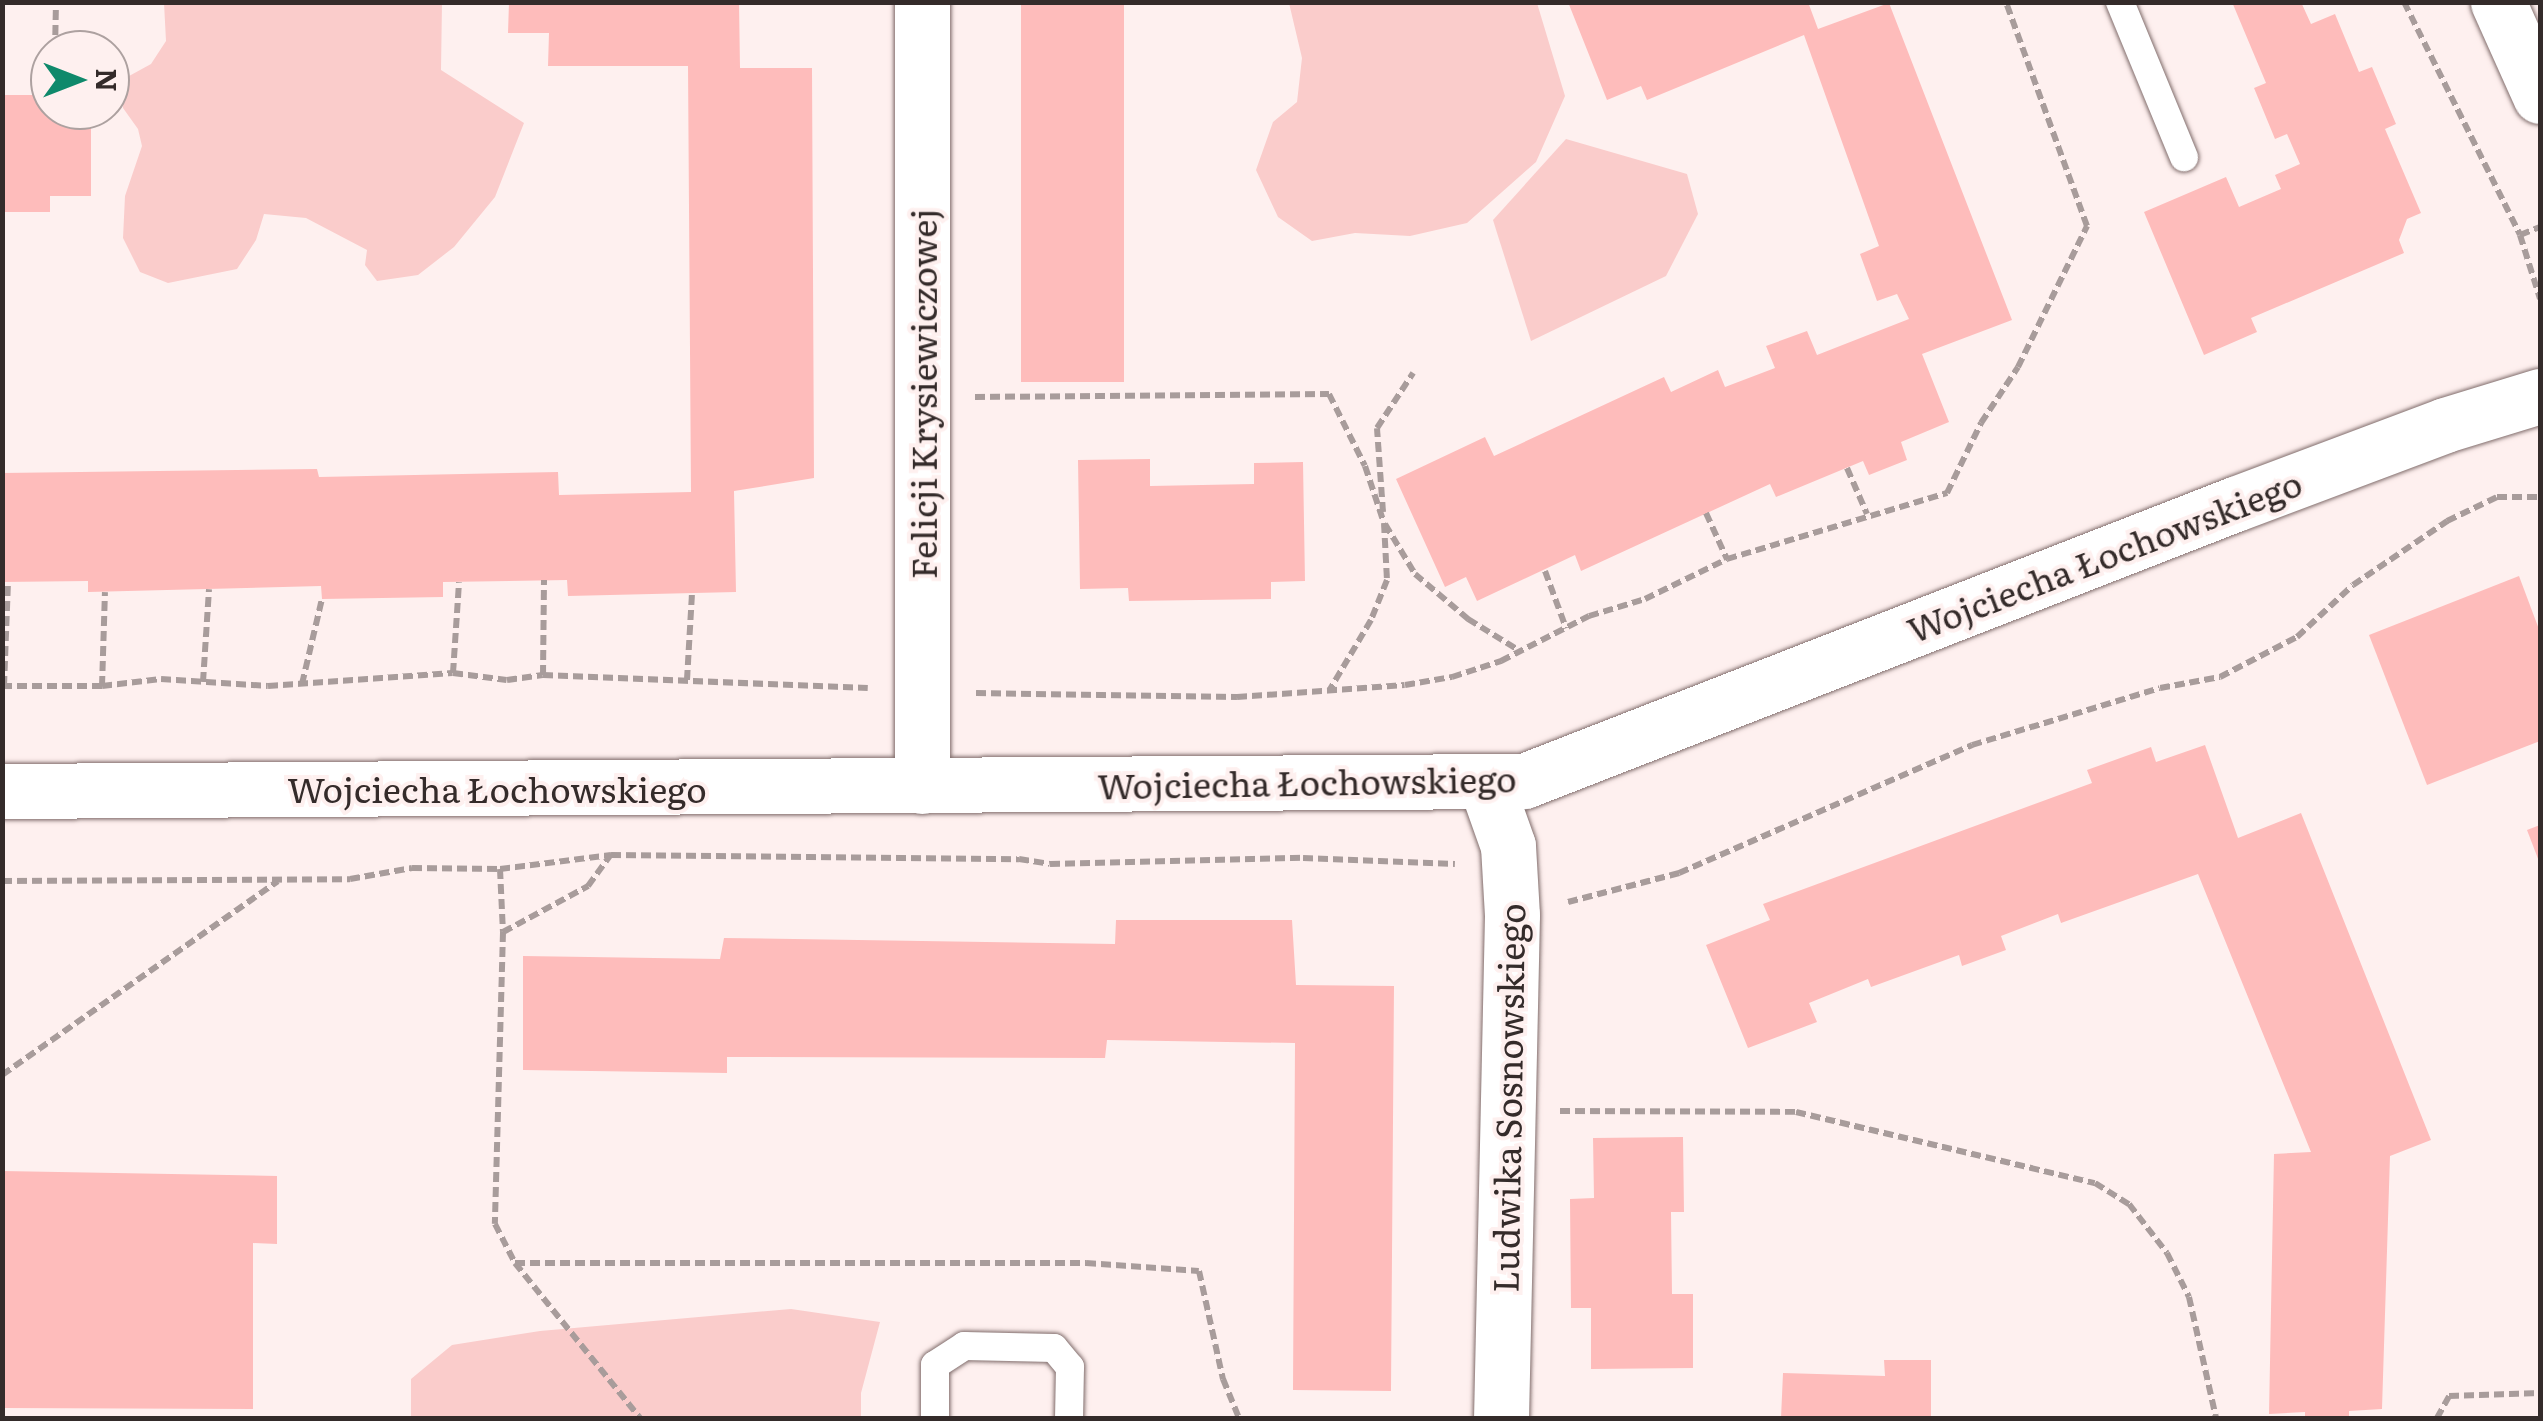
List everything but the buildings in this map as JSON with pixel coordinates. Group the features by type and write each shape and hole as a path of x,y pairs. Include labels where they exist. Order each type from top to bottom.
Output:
{"street":[{"name":"Felicji Krysiewiczowej","path":"922,2 922,786"},
{"path":"2498,2 2540,96"},
{"name":"Wojciecha Łochowskiego","path":"2,791 1524,781 2235,504 2445,426 2540,396"},
{"name":"Ludwika Sosnowskiego","path":"1485,781 1508,846 1510,881 1501,1418"}],"lane":[{"path":"2120,2 2184,157"},
{"path":"935,1418 935,1365 964,1346 1054,1348 1070,1367 1069,1418"}],"path":[{"path":"55,30 56,2"},
{"path":"8,582 3,686 102,686 161,679 232,686 302,684 452,673 507,680 543,675 1100,697 1328,692 1452,678 1520,651 1589,616 1645,600 1727,558 1947,493 1981,423 2018,367 2088,226 2006,2"},
{"path":"2404,2 2520,235 2540,299"},
{"path":"2520,235 2540,227"},
{"path":"1328,692 1371,620 1387,580 1377,428 1413,373"},
{"path":"957,398 1329,394 1365,466 1384,523 1415,574 1468,618 1520,651"},
{"path":"1846,468 1867,514"},
{"path":"1706,513 1727,558"},
{"path":"1545,571 1566,628"},
{"path":"543,675 544,580"},
{"path":"452,673 459,582"},
{"path":"203,682 209,589"},
{"path":"102,686 105,592"},
{"path":"687,680 692,593"},
{"path":"302,684 322,599"},
{"path":"503,932 588,886 611,855"},
{"path":"500,869 503,932 494,1224 515,1263 640,1418"},
{"path":"2,1075 279,880"},
{"path":"1508,1110 1796,1112 2095,1183 2130,1204 2167,1253 2189,1296 2216,1418"},
{"path":"515,1263 1086,1263 1200,1271 1223,1378 1239,1418"},
{"path":"2437,1418 2449,1396 2540,1393"}],"shaded area":[{"path":"164,3 442,3 441,70 524,123 495,197 454,247 418,275 377,281 365,265 367,250 306,218 264,214 256,240 237,269 168,283 140,272 123,238 125,196 142,146 130,118 130,76 151,64 166,41"},
{"path":"1289,3 1537,3 1565,96 1536,162 1467,223 1410,236 1355,233 1312,241 1278,217 1256,170 1273,122 1297,102 1302,58"},
{"path":"1566,139 1687,174 1698,214 1666,276 1531,341 1493,220"},
{"path":"791,1309 880,1322 861,1393 861,1418 411,1418 411,1379 452,1345 540,1331"}]}
